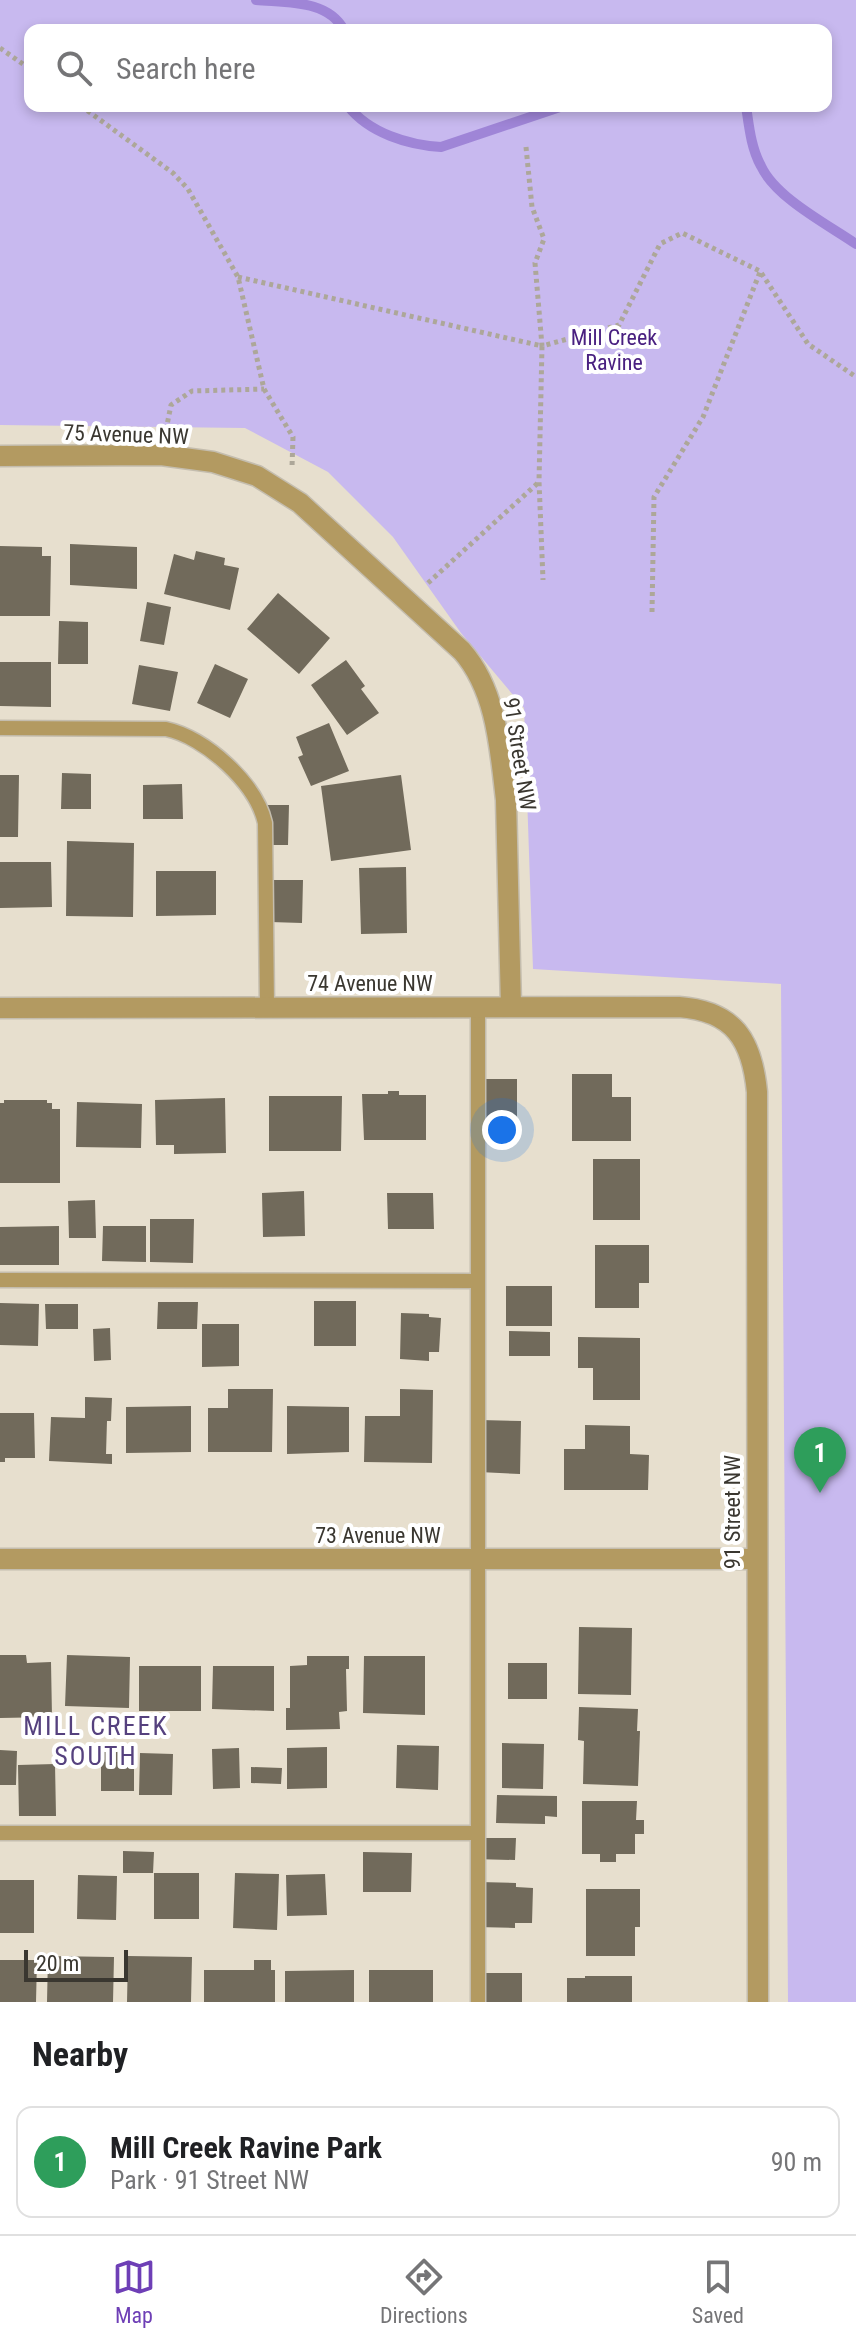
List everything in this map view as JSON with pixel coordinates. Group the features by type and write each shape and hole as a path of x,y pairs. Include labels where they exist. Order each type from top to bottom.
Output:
{"street":[{"name":"75 Avenue NW","path":"0,456 161,455 233,467 276,486 290,496"},
{"name":"91 Street NW","path":"290,496 409,601 471,661 486,689 506,800 511,1007"},
{"name":"74 Avenue NW","path":"0,1008 694,1008 712,1012 734,1028"},
{"name":"91 Street NW","path":"734,1028 752,1057 757,1092 758,2002"},
{"name":"73 Avenue NW","path":"0,1559 756,1559"}],"lane":[{"path":"0,728 166,729 198,740 217,755 256,798 265,823 267,1007"},
{"path":"478,1007 478,2002"},
{"path":"0,1280 478,1281"},
{"path":"0,1833 477,1833"}],"path":[{"path":"0,48 24,65"},
{"path":"89,112 173,173 188,189 238,277 264,389 293,437 290,496"},
{"path":"526,147 532,207 544,239 535,263 542,346 539,481 543,580"},
{"path":"238,277 542,346 619,325 660,244 682,233 760,271 808,344 856,377"},
{"path":"652,612 654,497 703,417 760,271"},
{"path":"161,455 171,405 192,391 264,389"},
{"path":"409,601 539,481"}],"green space":[{"name":"Mill Creek Ravine","path":"0,0 856,0 856,2002 788,2002 781,984 533,969 524,708 461,633 393,537 328,472 245,428 0,425"}],"building":[{"path":"70,544 137,547 137,589 70,585"},
{"path":"0,546 42,547 42,556 51,556 50,616 0,616"},
{"path":"196,551 225,558 224,565 239,568 230,610 164,594 174,554 194,560"},
{"path":"278,593 330,638 299,674 247,629"},
{"path":"147,602 171,607 164,645 140,641"},
{"path":"59,621 88,622 88,664 58,664"},
{"path":"346,660 365,686 361,689 379,713 347,735 311,685"},
{"path":"0,662 51,662 51,707 0,706"},
{"path":"215,664 248,679 230,718 197,703"},
{"path":"139,665 178,672 170,711 132,704"},
{"path":"329,723 349,771 311,786 298,757 303,755 296,737"},
{"path":"62,773 91,774 91,809 61,809"},
{"path":"0,775 19,775 18,837 0,837"},
{"path":"401,775 411,850 331,861 321,786"},
{"path":"182,784 183,819 143,819 143,785"},
{"path":"260,805 289,805 288,845 260,845"},
{"path":"67,841 134,843 133,917 66,916"},
{"path":"0,862 51,862 52,907 0,908"},
{"path":"406,867 407,933 361,934 359,868"},
{"path":"156,871 216,871 216,915 156,916"},
{"path":"271,880 303,880 302,923 270,922"},
{"path":"572,1074 612,1074 612,1097 631,1097 631,1141 572,1141"},
{"path":"482,1079 517,1079 517,1118 482,1118"},
{"path":"388,1091 399,1091 399,1095 426,1095 426,1140 364,1140 362,1094 388,1094"},
{"path":"269,1096 342,1096 341,1151 269,1151"},
{"path":"225,1098 226,1153 174,1154 174,1145 156,1145 155,1100"},
{"path":"4,1100 47,1100 47,1103 52,1103 52,1109 60,1109 60,1183 0,1183 0,1103"},
{"path":"77,1102 142,1104 141,1148 76,1147"},
{"path":"593,1159 640,1159 640,1220 593,1220"},
{"path":"304,1191 305,1236 263,1237 262,1193"},
{"path":"387,1193 433,1193 434,1229 388,1229"},
{"path":"95,1200 96,1238 69,1238 68,1201"},
{"path":"150,1219 194,1219 193,1263 150,1262"},
{"path":"59,1226 59,1265 0,1265 0,1227"},
{"path":"103,1226 146,1226 146,1262 102,1261"},
{"path":"595,1245 649,1245 649,1283 639,1283 639,1308 595,1308"},
{"path":"506,1286 552,1286 552,1326 506,1326"},
{"path":"314,1301 356,1301 356,1346 314,1346"},
{"path":"158,1302 198,1302 197,1329 157,1329"},
{"path":"0,1303 39,1304 38,1346 0,1345"},
{"path":"45,1304 78,1304 78,1329 46,1329"},
{"path":"401,1313 429,1314 429,1317 441,1318 439,1352 429,1352 429,1361 400,1359"},
{"path":"202,1324 239,1324 239,1366 202,1367"},
{"path":"110,1328 111,1360 94,1361 93,1329"},
{"path":"509,1331 550,1332 550,1356 509,1356"},
{"path":"578,1337 640,1338 640,1400 593,1400 593,1368 578,1368"},
{"path":"228,1389 273,1389 272,1452 208,1452 208,1408 228,1408"},
{"path":"400,1389 433,1390 432,1463 364,1462 365,1416 400,1416"},
{"path":"85,1397 112,1398 111,1421 107,1421 106,1454 112,1454 112,1464 49,1461 51,1417 85,1418"},
{"path":"191,1406 191,1452 126,1453 126,1407"},
{"path":"287,1406 349,1407 349,1452 287,1454"},
{"path":"0,1413 34,1413 35,1458 5,1458 5,1462 0,1462"},
{"path":"480,1420 521,1421 520,1474 479,1472"},
{"path":"585,1425 630,1426 630,1454 649,1455 648,1490 564,1490 564,1449 585,1449"},
{"path":"579,1627 632,1628 631,1695 578,1694"},
{"path":"0,1655 26,1655 27,1663 51,1662 52,1717 0,1718"},
{"path":"67,1655 130,1657 129,1708 65,1706"},
{"path":"307,1656 349,1656 349,1669 346,1669 347,1711 339,1712 340,1729 286,1730 286,1708 290,1708 290,1666 307,1665"},
{"path":"364,1656 425,1656 425,1715 363,1713"},
{"path":"508,1663 547,1663 547,1699 508,1699"},
{"path":"139,1666 201,1666 201,1711 139,1711"},
{"path":"213,1666 274,1666 274,1711 212,1709"},
{"path":"579,1707 638,1709 638,1786 583,1784 584,1741 578,1740"},
{"path":"502,1743 544,1744 543,1789 502,1788"},
{"path":"397,1745 439,1746 438,1790 396,1788"},
{"path":"327,1747 327,1788 287,1789 287,1748"},
{"path":"239,1748 240,1788 213,1789 212,1749"},
{"path":"101,1749 134,1749 134,1791 101,1791"},
{"path":"0,1750 17,1751 16,1785 0,1785"},
{"path":"140,1753 173,1754 172,1795 139,1795"},
{"path":"55,1764 56,1816 19,1816 18,1765"},
{"path":"251,1767 282,1768 281,1784 251,1783"},
{"path":"497,1795 557,1796 557,1817 545,1816 545,1824 496,1823"},
{"path":"582,1801 637,1801 636,1820 644,1820 644,1834 635,1834 635,1854 616,1854 616,1862 600,1862 600,1854 582,1854"},
{"path":"474,1838 516,1838 515,1860 474,1859"},
{"path":"123,1851 154,1852 153,1873 123,1873"},
{"path":"363,1852 412,1853 411,1892 363,1892"},
{"path":"154,1873 199,1873 199,1919 154,1919"},
{"path":"235,1873 279,1874 277,1930 233,1928"},
{"path":"325,1874 327,1915 287,1916 286,1875"},
{"path":"78,1875 117,1876 116,1920 77,1919"},
{"path":"0,1880 34,1880 34,1933 0,1933"},
{"path":"479,1882 516,1883 516,1887 533,1888 532,1923 515,1923 515,1928 477,1927"},
{"path":"586,1889 640,1889 640,1927 635,1927 635,1956 586,1956"},
{"path":"48,1956 114,1957 113,2002 47,2002"},
{"path":"128,1956 192,1957 191,2002 127,2002"},
{"path":"0,1960 37,1960 36,2002 0,2002"},
{"path":"254,1960 271,1960 271,1970 275,1970 275,2002 204,2002 204,1970 254,1970"},
{"path":"354,1970 354,2002 285,2002 285,1971"},
{"path":"369,1970 433,1970 433,2002 369,2002"},
{"path":"477,1973 522,1973 522,2002 477,2002"},
{"path":"632,1976 632,2002 567,2002 567,1978"}],"waterway":[{"path":"256,0 318,8 340,24"},
{"path":"354,112 367,124 390,136 441,147 545,112"},
{"path":"747,112 755,152 768,178 803,210 856,244"}],"place":[{"name":"Mill Creek Ravine Park","path":"820,1493"}],"district":[{"name":"MILL CREEK SOUTH","path":"96,1741"}]}
